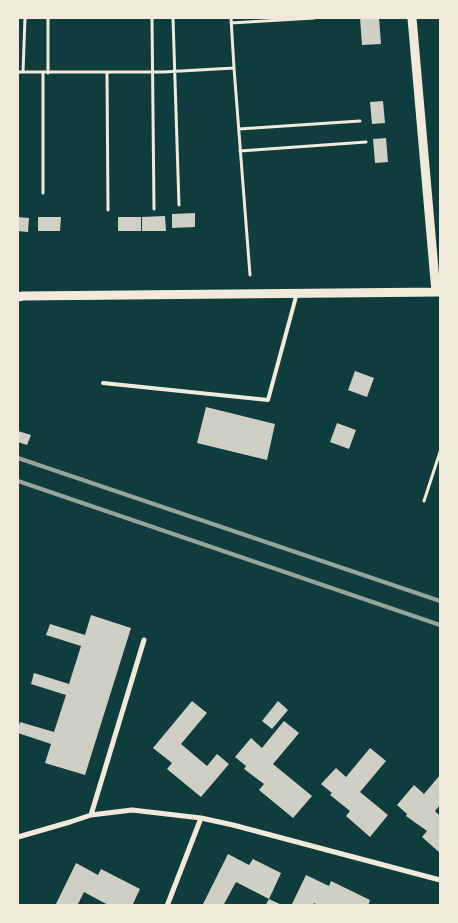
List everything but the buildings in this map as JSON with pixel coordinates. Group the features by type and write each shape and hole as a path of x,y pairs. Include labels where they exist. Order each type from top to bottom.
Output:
{"street":[{"path":"18,297 438,292 412,18"},
{"path":"91,815 144,640"},
{"path":"18,837 91,815 132,810 201,818 233,825 440,880"},
{"path":"167,906 201,818"}],"lane":[{"path":"103,383 268,400 297,293"}],"path":[{"path":"23,72 24,18"},
{"path":"43,193 48,18"},
{"path":"152,18 154,209"},
{"path":"173,18 179,205"},
{"path":"231,18 251,294"},
{"path":"231,22 314,18"},
{"path":"18,72 153,72 234,68"},
{"path":"107,72 108,210"},
{"path":"239,129 360,120"},
{"path":"240,151 366,142"},
{"path":"424,501 440,452"}],"railway":[{"path":"18,458 440,601"},
{"path":"18,481 440,625"}]}
